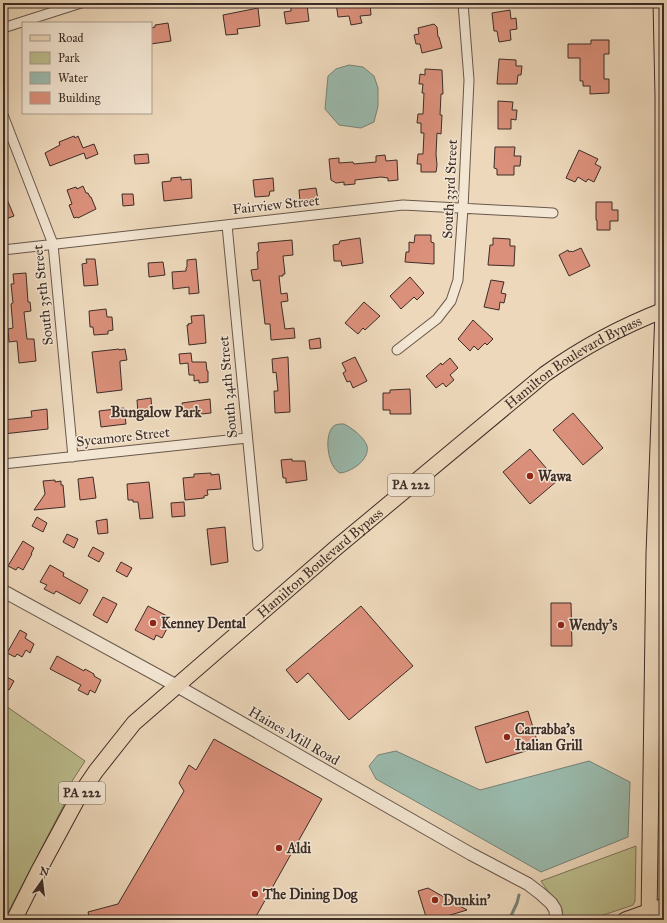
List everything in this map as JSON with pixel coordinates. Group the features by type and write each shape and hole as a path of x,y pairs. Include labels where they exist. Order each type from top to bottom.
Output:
{"main road":[{"path":"648,916 654,554 664,310 661,3"},
{"name":"Hamilton Boulevard Bypass","path":"14,920 79,796 96,771 134,723 337,547 544,374 567,358 603,337 664,310"},
{"path":"625,920 648,916 664,906"}],"street":[{"path":"3,28 81,3"},
{"name":"South 33rd Street","path":"398,350 437,319 452,301 456,291 460,269 469,80 463,3"},
{"name":"South 35th Street","path":"3,115 53,244 73,457"},
{"name":"Fairview Street","path":"3,250 403,205 553,213"},
{"name":"South 34th Street","path":"227,225 258,546"},
{"name":"Sycamore Street","path":"3,464 247,438"},
{"name":"Haines Mill Road","path":"3,591 177,686 471,854 528,884 541,894 555,909 557,920"}],"green space":[{"path":"3,704 85,761 67,789 64,805 4,920"},
{"path":"636,846 635,901 633,905 589,920 563,920 562,909 541,881"}],"water":[{"path":"381,3 434,3 386,7"},
{"path":"349,65 363,67 374,76 378,88 378,106 374,122 361,128 339,125 325,109 328,76 336,69"},
{"path":"337,424 344,424 361,436 367,446 367,451 366,456 359,464 354,468 340,473 336,470 330,459 328,452 328,438 334,426"},
{"path":"396,751 480,790 589,761 630,782 628,837 541,872 376,779 369,766 378,755"}],"building":[{"path":"336,3 370,3 371,15 360,16 362,23 351,25 349,16 338,17"},
{"path":"307,5 309,21 286,24 284,12 291,11 291,7"},
{"path":"258,8 260,26 237,29 238,34 226,35 223,15"},
{"path":"510,10 511,19 516,18 517,29 510,30 511,40 499,42 497,31 494,31 492,13"},
{"path":"168,23 171,41 152,44 152,28 155,27 155,25"},
{"path":"434,24 437,27 438,37 442,48 422,53 420,44 416,44 414,35 419,34 418,28"},
{"path":"591,40 609,40 609,54 604,54 604,79 609,79 609,93 590,94 590,86 583,86 583,81 580,81 580,58 568,58 568,44 591,44"},
{"path":"499,59 516,60 516,66 522,66 521,75 518,75 517,84 497,84"},
{"path":"425,69 442,70 443,94 441,94 441,134 437,133 436,172 421,172 421,164 417,164 418,154 423,154 424,133 421,133 421,123 417,123 418,114 423,114 423,84 419,84 420,74 425,75"},
{"path":"498,101 513,102 512,110 517,110 516,120 511,119 511,129 498,129"},
{"path":"74,136 75,138 78,136 83,148 94,144 98,154 86,159 84,153 50,166 45,153 60,145 59,142"},
{"path":"495,147 515,147 514,156 521,156 520,166 514,166 514,175 497,175 497,169 494,168"},
{"path":"579,150 598,159 595,164 601,167 594,182 588,179 586,182 578,177 575,182 566,178"},
{"path":"148,154 149,163 135,164 134,155"},
{"path":"385,155 386,161 397,160 398,180 388,181 388,178 381,177 355,180 355,184 344,185 344,182 336,183 331,180 329,159 339,158 339,163 353,162 354,164 376,162 376,156"},
{"path":"181,177 181,180 191,179 192,198 164,201 162,182 171,181 171,178"},
{"path":"273,178 274,191 270,191 269,196 255,197 253,180"},
{"path":"83,186 86,193 88,193 91,197 96,209 78,218 74,218 69,205 72,204 67,190 76,187 77,189"},
{"path":"316,188 318,200 300,202 299,190"},
{"path":"3,190 14,216 3,220"},
{"path":"122,194 133,194 134,205 123,206"},
{"path":"596,202 612,202 612,210 618,210 618,221 610,221 610,230 597,230"},
{"path":"415,235 431,235 431,242 434,243 434,264 405,262 406,252 409,252 409,242 414,243"},
{"path":"360,238 363,263 342,266 341,261 334,261 333,245 339,244 340,241"},
{"path":"493,238 510,239 510,246 515,246 514,266 488,265 490,245 493,245"},
{"path":"292,240 293,255 283,256 285,274 283,274 283,276 279,276 281,294 287,293 288,301 281,302 285,329 294,328 295,338 271,340 270,324 265,324 260,280 253,281 251,270 258,269 258,243"},
{"path":"581,248 590,266 569,276 559,255 568,250 569,252 572,252"},
{"path":"86,259 95,259 98,285 84,286 82,264 87,263"},
{"path":"196,259 199,293 189,294 189,287 173,289 172,272 186,271 187,260"},
{"path":"163,262 165,275 149,277 148,263"},
{"path":"26,273 28,302 30,302 31,311 24,312 27,339 34,339 36,361 19,363 17,341 9,342 8,329 13,328 11,284 14,284 13,274"},
{"path":"410,277 424,293 417,300 414,297 401,309 390,296"},
{"path":"491,280 504,282 501,293 506,294 504,303 500,302 499,310 484,307"},
{"path":"364,302 380,316 365,330 363,328 358,334 345,323"},
{"path":"106,309 107,317 112,317 113,330 108,331 108,334 94,335 93,327 90,327 89,311"},
{"path":"204,315 206,343 189,345 187,325 192,323 191,316"},
{"path":"473,320 493,339 487,345 485,343 478,350 474,346 470,351 458,339"},
{"path":"320,338 321,348 310,349 309,340"},
{"path":"125,349 127,360 120,361 122,390 97,393 92,352"},
{"path":"191,353 192,362 206,362 208,382 199,383 199,380 194,381 194,375 189,375 188,363 180,364 179,354"},
{"path":"288,357 290,412 275,413 274,391 278,391 276,372 273,373 272,359"},
{"path":"355,357 367,381 353,388 350,381 347,382 343,373 346,371 342,363"},
{"path":"450,358 458,368 450,375 454,380 446,387 443,383 436,388 426,376 441,363 442,365"},
{"path":"410,389 411,414 390,414 390,410 383,410 383,393 390,393 390,390"},
{"path":"151,398 152,412 138,414 137,400"},
{"path":"210,399 211,413 183,416 182,403"},
{"path":"124,408 126,424 101,427 99,411"},
{"path":"47,409 48,429 3,434 3,420 32,417 31,411"},
{"name":"Wawa","path":"573,413 603,448 583,465 553,430"},
{"name":"Wawa","path":"530,449 557,481 530,504 503,472"},
{"path":"292,459 292,461 305,461 307,480 286,483 286,478 283,478 281,460"},
{"path":"211,473 211,475 219,474 221,489 207,490 208,495 204,496 204,498 185,500 183,478 194,477 194,474"},
{"path":"93,477 96,498 80,500 78,479"},
{"path":"55,480 55,482 61,481 61,485 63,485 65,507 34,510 45,494 43,481"},
{"path":"149,482 153,518 140,519 138,502 128,500 127,484"},
{"path":"184,502 185,516 172,517 171,503"},
{"path":"37,517 47,523 43,532 32,526"},
{"path":"107,519 108,533 98,534 96,521"},
{"path":"225,527 228,562 211,565 207,529"},
{"path":"67,534 78,539 74,548 63,542"},
{"path":"23,541 34,548 23,570 18,567 16,570 8,566"},
{"path":"93,547 104,553 99,562 88,556"},
{"path":"121,562 132,568 127,577 116,571"},
{"path":"50,565 64,573 63,576 88,590 80,604 56,591 54,594 44,589 47,585 40,582"},
{"path":"103,597 117,604 107,623 93,615"},
{"name":"Wendy's","path":"551,603 571,603 572,646 551,646"},
{"name":"Kenney Dental","path":"148,606 167,616 165,620 170,623 162,638 156,635 154,640 135,630"},
{"path":"361,606 413,666 349,720 308,673 297,683 286,670"},
{"path":"20,630 27,634 25,638 34,644 30,653 26,650 22,657 17,654 15,657 7,653"},
{"path":"57,656 84,671 85,669 101,680 95,693 90,690 88,695 78,690 81,685 50,669"},
{"path":"3,675 14,681 9,690 3,686"},
{"name":"Carrabba's Italian Grill","path":"528,711 539,747 486,763 475,727"},
{"path":"214,739 322,799 254,920 90,920 88,912 118,904 184,791 179,783 189,765 196,770"},
{"name":"Dunkin'","path":"428,888 467,910 434,920 427,920 418,891"}],"waterway":[{"path":"509,920 519,895"}],"place":[{"name":"Wawa","path":"530,476"},
{"name":"Kenney Dental","path":"153,623"},
{"name":"Wendy's","path":"561,625"},
{"name":"Carrabba's Italian Grill","path":"507,737"},
{"name":"Aldi","path":"279,848"},
{"name":"The Dining Dog","path":"255,894"},
{"name":"Dunkin'","path":"435,900"}],"district":[{"name":"Bungalow Park","path":"156,412"}]}
